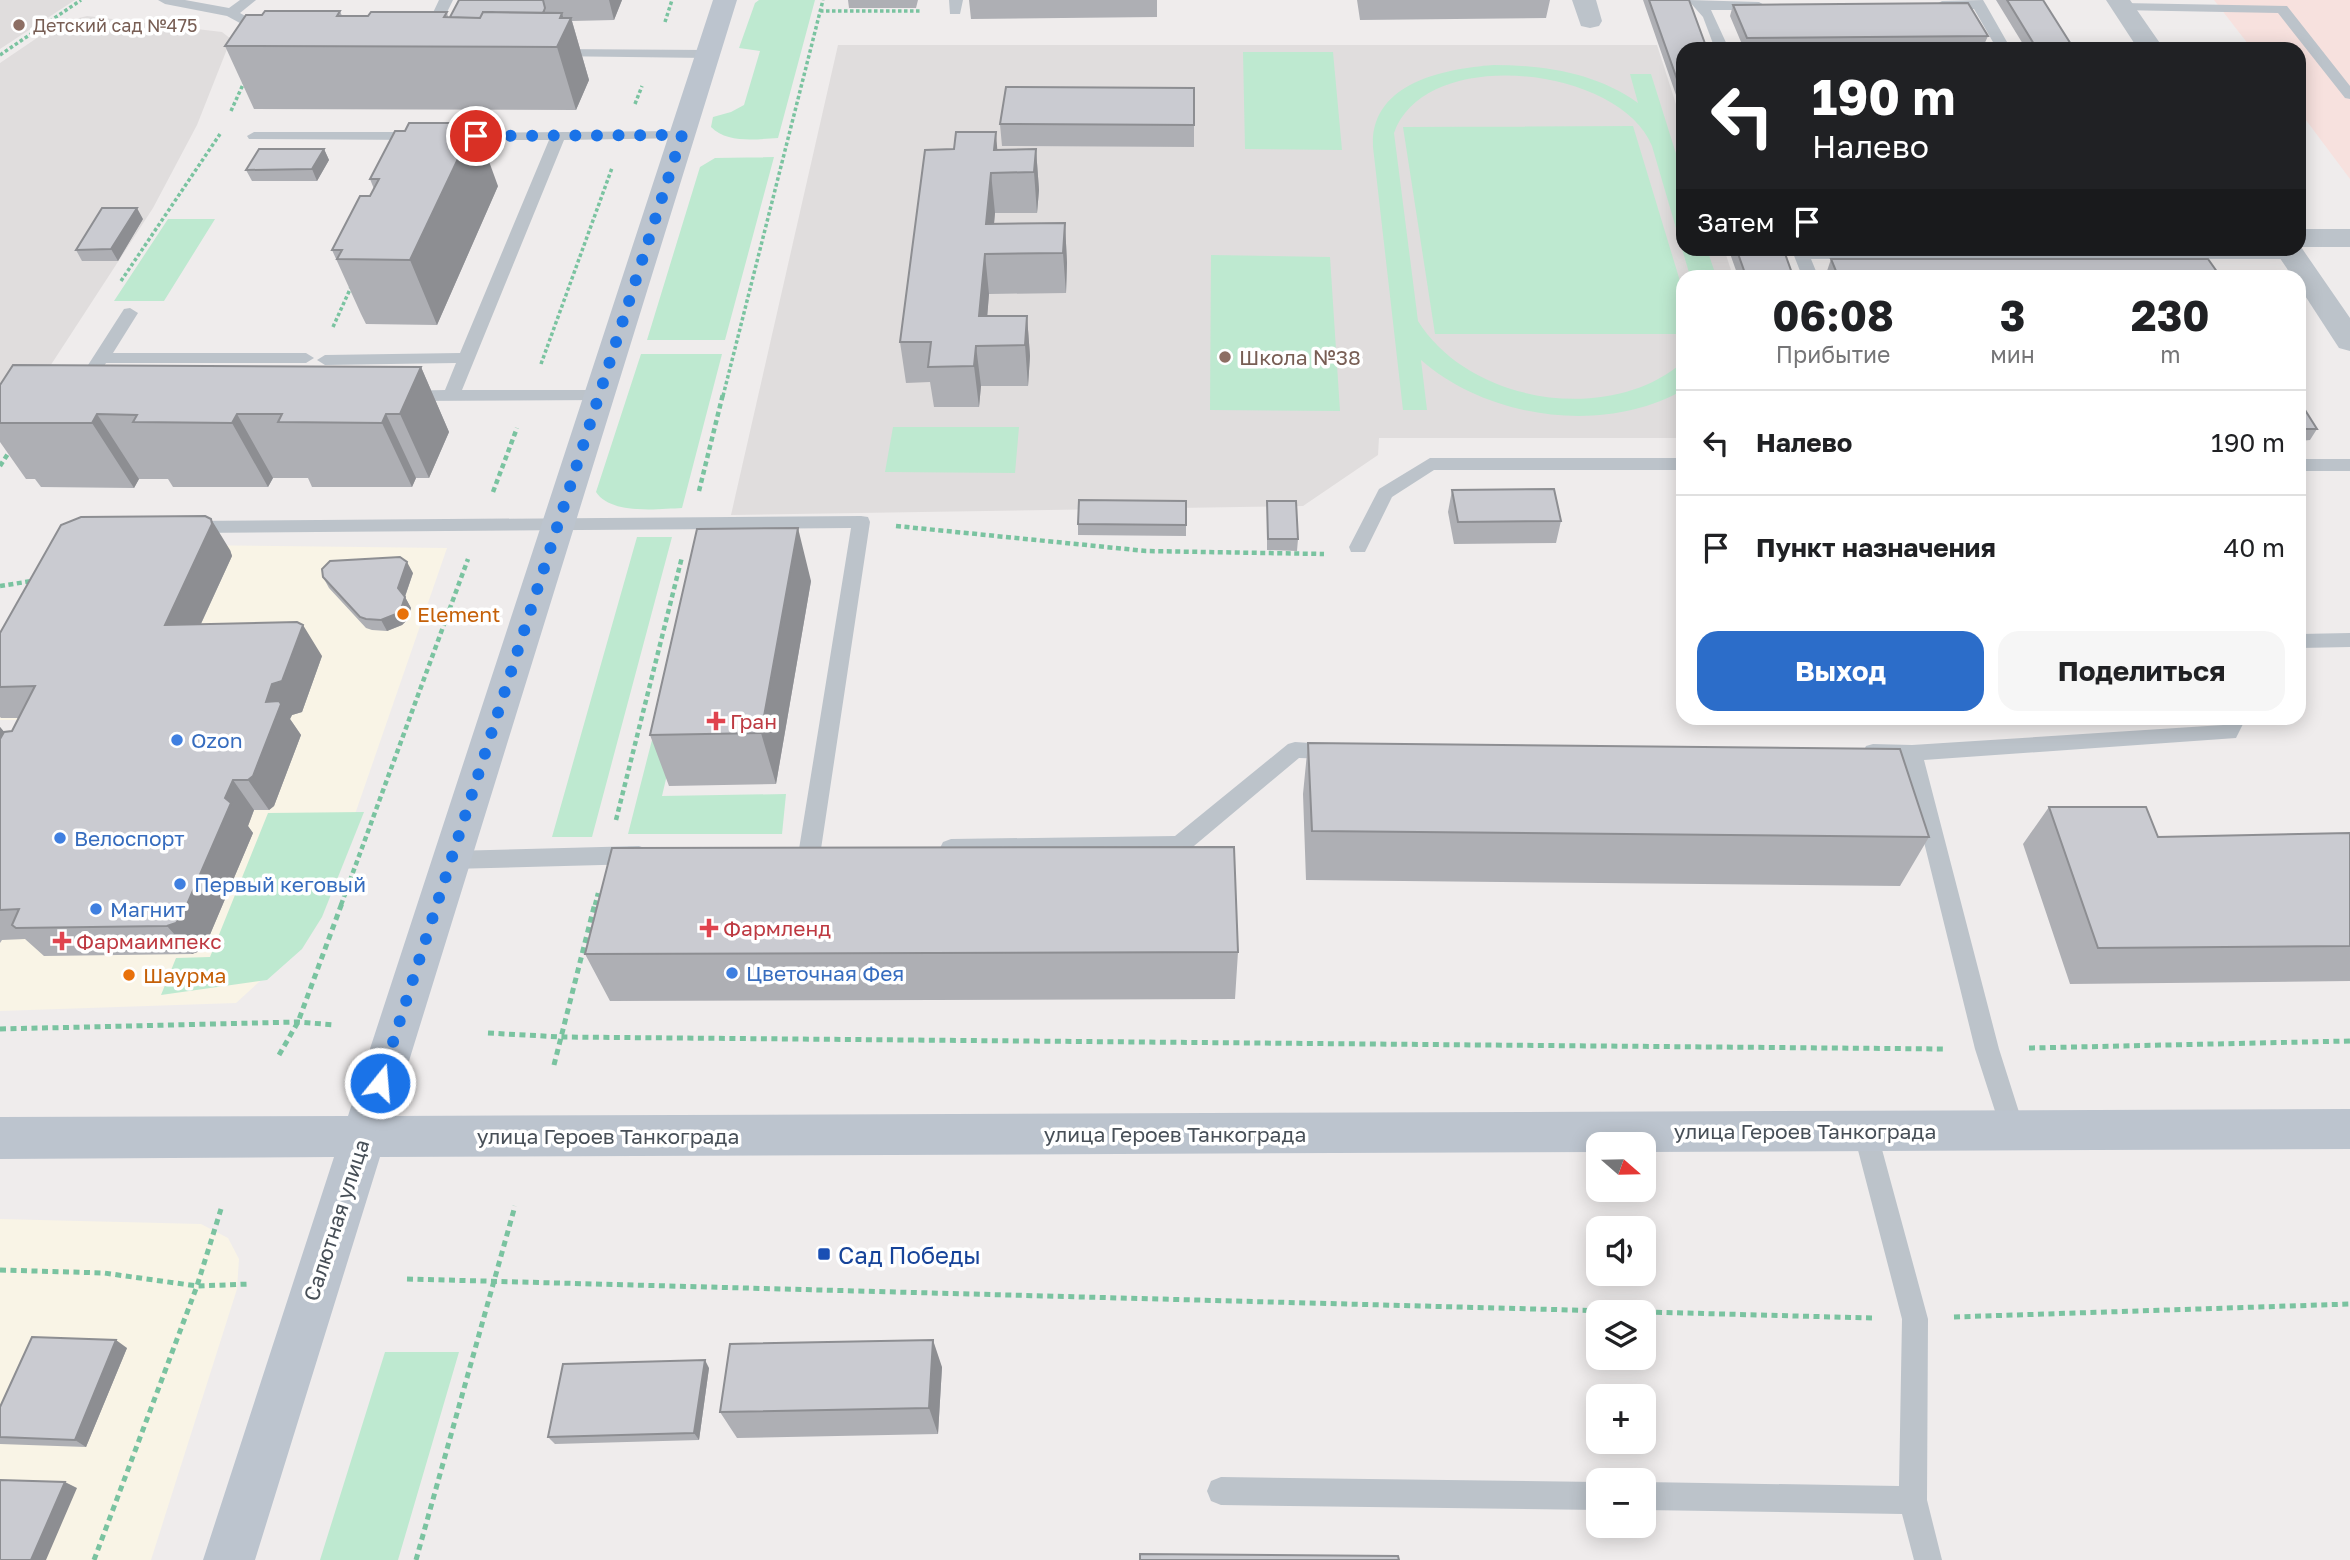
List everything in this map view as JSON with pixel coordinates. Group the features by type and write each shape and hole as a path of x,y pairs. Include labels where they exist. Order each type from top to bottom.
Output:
{"street":[{"name":"Салютная улица","path":"229,1560 726,0"},
{"path":"2120,4 2146,42"},
{"path":"2306,245 2350,238"},
{"path":"2298,256 2350,341"},
{"name":"улица Героев Танкограда","path":"0,1138 2350,1129"}],"lane":[{"path":"164,0 231,13 273,35"},
{"path":"231,13 249,0"},
{"path":"434,53 421,53 446,0"},
{"path":"1923,5 1977,2 2000,42"},
{"path":"1698,3 1770,6"},
{"path":"1698,3 1709,16 1719,42"},
{"path":"2120,4 2278,4 2350,95"},
{"path":"544,53 708,54"},
{"path":"451,395 558,135"},
{"path":"254,136 682,135"},
{"path":"93,393 79,393 130,313"},
{"path":"102,358 306,358"},
{"path":"325,360 466,358"},
{"path":"383,395 599,396"},
{"path":"1358,547 1385,493 1430,464 1676,464"},
{"path":"2306,465 2350,465"},
{"path":"166,528 861,522 810,849"},
{"path":"2306,641 2350,640"},
{"path":"1857,752 1912,752 2230,732 2233,725"},
{"path":"933,848 1180,845 1295,750 1350,751"},
{"path":"1912,752 1987,1049 2013,1131"},
{"path":"783,850 837,849"},
{"path":"451,860 661,854"},
{"path":"1865,1131 1915,1319 1913,1500 1928,1560"},
{"path":"1221,1491 1586,1496"},
{"path":"1656,1496 1913,1500"}],"path":[{"path":"0,55 80,0"},
{"path":"820,11 956,5"},
{"path":"230,113 273,35"},
{"path":"118,285 225,124"},
{"path":"330,333 353,284"},
{"path":"0,466 15,444"},
{"path":"861,522 1146,551 1337,554 1358,547"},
{"path":"0,586 35,580"},
{"path":"0,1029 298,1022 335,1025"},
{"path":"279,1055 298,1022"},
{"path":"488,1033 562,1037 1987,1049 2350,1041"},
{"path":"554,1065 562,1037"},
{"path":"416,1560 515,1206"},
{"path":"94,1560 197,1286 221,1209"},
{"path":"0,1270 104,1272 197,1286 250,1284"},
{"path":"407,1279 1915,1319 2350,1304"}],"shaded area":[{"name":"Детский сад №475","path":"0,0 75,0 0,49"},
{"path":"2214,0 2350,0 2350,179 2306,120 2306,42 2247,42"},
{"path":"87,16 222,32 231,39 197,125 153,208 30,397 0,412 0,63 59,23"},
{"name":"Школа №38","path":"838,45 1657,45 1676,104 1676,256 1726,256 1731,270 1676,270 1676,438 1379,438 1378,455 1303,506 731,515"},
{"path":"90,544 447,548 353,820 296,948 236,1003 0,1011 0,830 52,720 0,720 0,705"},
{"path":"0,1219 201,1224 228,1238 239,1259 237,1289 151,1560 0,1560"}],"green space":[{"path":"759,0 815,0 778,138 734,138 711,127 713,117 744,105 760,51 739,48 755,3"},
{"path":"1243,52 1333,52 1342,150 1245,149"},
{"path":"1473,67 1531,67 1569,73 1605,84 1638,103 1630,74 1651,74 1676,154 1676,228 1652,146 1633,119 1603,98 1564,83 1523,76 1481,77 1443,86 1413,105 1394,133 1418,321 1441,349 1471,371 1505,387 1542,396 1580,399 1618,394 1652,382 1676,367 1676,393 1652,404 1619,413 1583,416 1548,414 1479,396 1448,380 1421,360 1427,410 1403,410 1373,147 1375,125 1383,108 1396,94 1432,76"},
{"path":"1633,126 1677,270 1676,334 1435,334 1403,127"},
{"path":"774,157 725,340 647,340 700,167 715,158"},
{"path":"168,219 215,219 164,301 114,301"},
{"path":"1211,255 1330,257 1340,411 1210,410"},
{"path":"1684,256 1709,256 1714,270 1688,270"},
{"path":"641,354 722,354 682,508 623,507 603,499 596,492"},
{"path":"893,427 1019,427 1015,473 885,472"},
{"path":"637,537 672,537 592,837 552,837"},
{"path":"666,685 688,685 662,796 786,794 782,834 628,834"},
{"path":"364,812 322,917 302,949 267,980 161,995 176,958 210,957 268,813"},
{"path":"385,1352 459,1352 398,1560 320,1560"}],"building":[{"path":"459,0 543,0 545,8 543,13 483,12 480,18 450,17"},
{"path":"1649,0 1689,0 1704,42 1676,42 1676,76"},
{"path":"2007,0 2043,0 2070,42 2033,42"},
{"path":"1968,3 1988,36 1747,38 1733,5"},
{"path":"265,11 340,11 337,16 368,16 371,12 447,12 444,17 480,18 483,12 562,13 560,18 571,18 557,47 225,46 246,15 262,15"},
{"path":"1006,87 1194,88 1194,125 1000,124"},
{"path":"409,123 475,123 410,260 337,259 342,250 332,250 360,196 370,196 379,179 370,179 395,131 405,131"},
{"path":"956,132 996,132 994,150 1036,149 1034,172 991,173 986,224 1065,223 1063,253 985,254 979,316 1027,316 1025,345 976,346 974,366 928,367 931,342 900,342 925,150 954,149"},
{"path":"259,149 324,149 312,169 246,170"},
{"path":"102,208 137,208 111,249 76,250"},
{"path":"1739,256 1786,256 1791,270 1744,270"},
{"path":"1831,259 2208,259 2216,270 1836,270"},
{"path":"13,365 421,367 400,414 386,414 382,423 278,422 282,414 237,414 232,423 133,422 137,415 97,414 92,423 0,423 0,385"},
{"path":"2306,412 2317,429 2306,429"},
{"path":"1554,489 1561,521 1458,522 1452,490"},
{"path":"1079,500 1186,501 1186,525 1078,524"},
{"path":"1267,501 1296,501 1298,539 1268,539"},
{"path":"205,516 211,519 212,524 165,625 297,622 303,625 282,681 272,684 266,702 279,701 281,704 253,776 248,780 233,780 225,798 231,803 182,916 176,923 167,926 16,928 12,925 19,909 0,910 0,739 4,732 12,731 35,686 0,687 0,633 61,525 81,517"},
{"path":"798,528 761,733 650,735 697,529"},
{"path":"400,557 407,562 398,588 405,597 396,614 381,620 360,617 323,577 322,569 330,561"},
{"path":"1308,743 1900,749 1929,837 1312,831"},
{"path":"2049,807 2146,807 2158,837 2350,833 2350,946 2098,948"},
{"path":"1234,847 1238,952 585,954 612,848"},
{"path":"32,1337 116,1340 75,1440 0,1437 0,1407"},
{"path":"933,1340 929,1408 720,1412 730,1344"},
{"path":"705,1360 694,1433 548,1437 563,1364"},
{"path":"0,1480 65,1482 31,1560 0,1560"},
{"path":"1140,1554 1398,1556 1399,1560 1140,1560"}],"place":[{"name":"Детский сад №475","path":"19,25"},
{"name":"Школа №38","path":"1225,357"},
{"name":"Element","path":"403,614"},
{"name":"Гран","path":"716,721"},
{"name":"Ozon","path":"177,740"},
{"name":"Велоспорт","path":"60,838"},
{"name":"Первый кеговый","path":"180,884"},
{"name":"Магнит","path":"96,909"},
{"name":"Фармленд","path":"709,928"},
{"name":"Фармаимпекс","path":"62,941"},
{"name":"Цветочная Фея","path":"732,973"},
{"name":"Шаурма","path":"129,975"},
{"name":"Сад Победы","path":"824,1254"}],"route":[{"path":"380,1083 682,135 476,136"}]}
